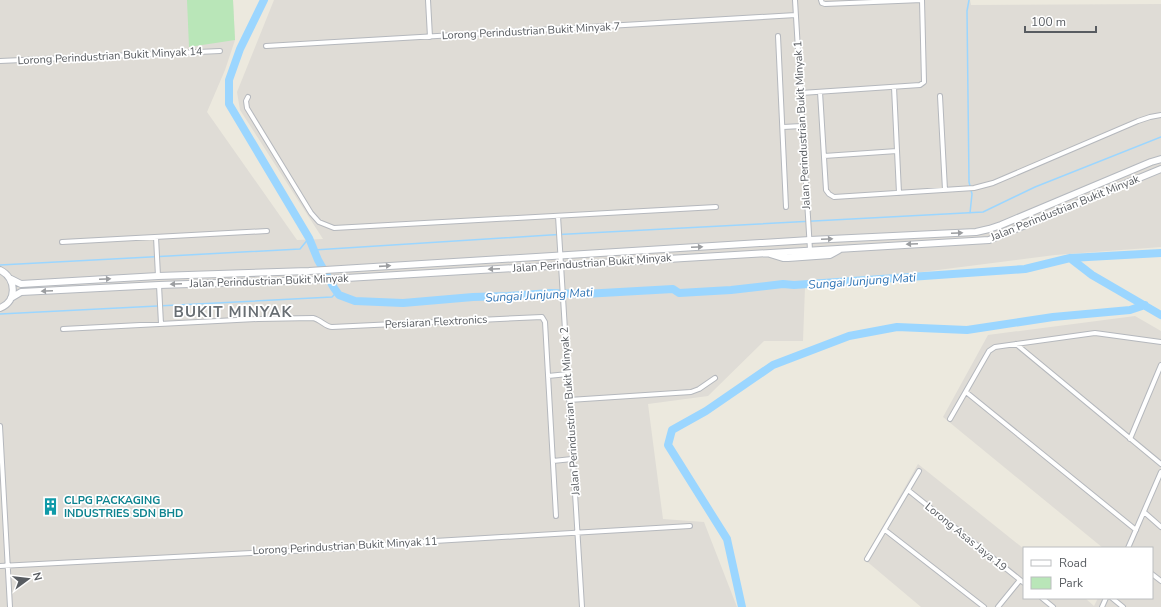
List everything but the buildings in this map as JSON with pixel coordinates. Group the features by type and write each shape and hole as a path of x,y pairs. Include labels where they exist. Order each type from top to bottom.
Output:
{"main road":[{"name":"Jalan Perindustrian Bukit Minyak","path":"10,279 21,284 158,276 309,271 810,240 976,232 989,229 1161,159"},
{"name":"Jalan Perindustrian Bukit Minyak","path":"11,298 21,292 159,285 313,280 765,252 989,240 1161,169"},
{"path":"765,252 783,258 788,258 830,255 842,248"},
{"path":"0,270 10,279 13,292 8,303 1,310"}],"street":[{"path":"428,0 430,37"},
{"name":"Jalan Perindustrian Bukit Minyak 1","path":"795,0 810,250"},
{"path":"800,93 920,85 924,82 922,0 822,1"},
{"name":"Lorong Perindustrian Bukit Minyak 7","path":"266,46 796,16"},
{"name":"Jalan Perindustrian Bukit Minyak 1","path":"778,36 786,207"},
{"name":"Lorong Perindustrian Bukit Minyak 14","path":"0,61 220,51"},
{"path":"894,87 899,193"},
{"path":"820,92 826,190 834,197 968,189 993,184 1138,121 1161,115"},
{"path":"940,96 945,190"},
{"path":"248,97 246,101 247,108 311,213 319,222 334,228 716,207"},
{"path":"783,127 802,126"},
{"path":"824,156 897,151"},
{"name":"Jalan Perindustrian Bukit Minyak 2","path":"558,216 582,607"},
{"path":"62,242 267,231"},
{"path":"156,237 158,276"},
{"path":"63,329 161,324 159,285"},
{"name":"Persiaran Flextronics","path":"161,324 313,318 320,320 329,327 542,317 545,322 548,376"},
{"path":"950,419 989,351 995,347 1095,333 1161,342"},
{"path":"1016,344 1161,464"},
{"path":"1130,439 1161,365"},
{"path":"556,516 548,376 568,374"},
{"path":"569,400 691,392 699,389 715,378"},
{"path":"966,392 1136,530"},
{"path":"0,426 10,607"},
{"path":"553,461 572,459"},
{"path":"867,559 920,471"},
{"path":"1128,547 1161,472"},
{"name":"Lorong Asas Jaya 19","path":"908,490 1023,583"},
{"path":"1144,512 1161,527"},
{"name":"Lorong Perindustrian Bukit Minyak 11","path":"0,566 349,548 418,542 690,526"},
{"path":"885,530 984,607"},
{"path":"1153,575 1161,581"},
{"path":"998,607 1020,580"},
{"path":"1043,599 1053,607"},
{"path":"1113,599 1123,607"}],"shaded area":[{"path":"0,0 233,0 235,40 225,70 207,112 297,240 323,239 240,110 237,92 274,0 970,0 971,5 1161,4 1161,247 1055,255 805,287 803,341 764,341 708,396 648,404 663,519 704,522 737,607 0,607"},
{"path":"1135,316 1161,331 1161,607 921,607 864,559 918,464 1023,548 1023,599 1086,599 1094,606 1098,599 1153,599 1153,547 1102,547 943,417 988,335"}],"green space":[{"path":"187,0 233,0 235,40 189,47"}],"waterway":[{"name":"Sungai Junjung Mati","path":"264,0 240,49 229,80 229,104 309,238 318,260 334,288 339,295 355,301 403,303 473,297 551,293 584,294 673,289 679,293 731,290 783,284 794,285 1025,269 1070,258 1161,253"},
{"path":"969,0 967,11 969,182 972,194 970,213"},
{"path":"314,250 550,235 983,212 1035,187 1161,137"},
{"path":"0,265 300,249 309,238"},
{"path":"1070,258 1092,275 1161,315"},
{"path":"0,314 332,297 337,292"},
{"path":"742,607 727,539 668,445 672,430 706,411 773,365 849,336 897,327 967,330 1053,317 1130,310 1145,305"}],"place":[{"name":"CLPG PACKAGING INDUSTRIES SDN BHD","path":"51,506"}],"district":[{"name":"BUKIT MINYAK","path":"233,312"}]}
